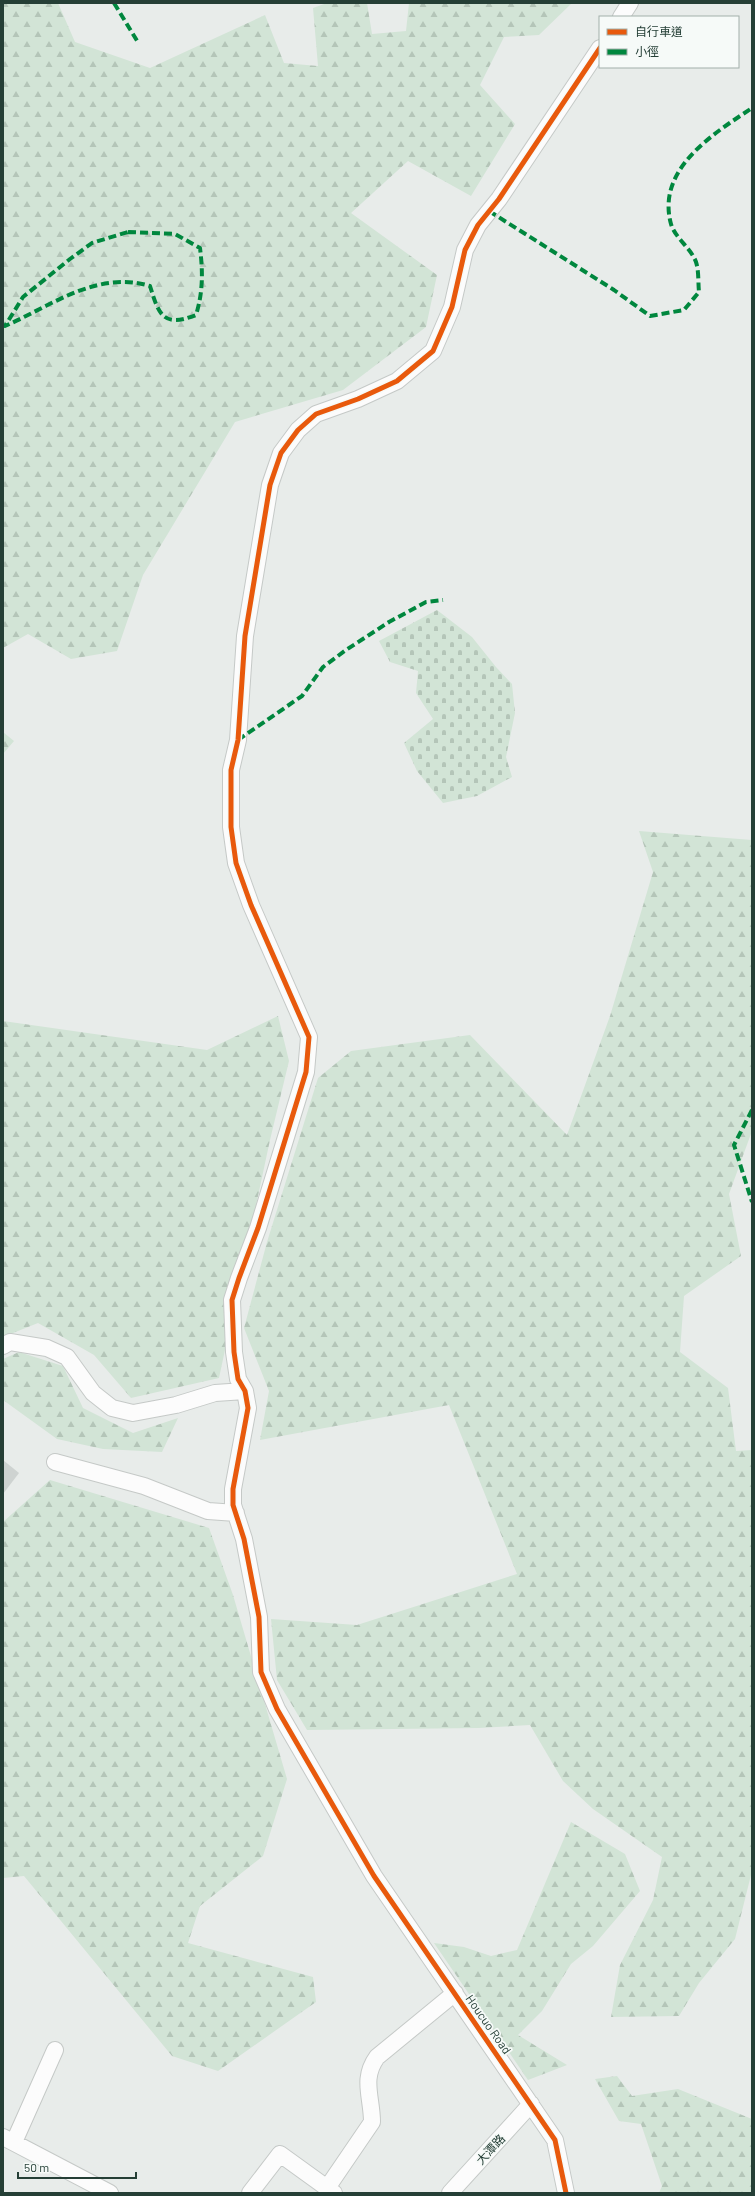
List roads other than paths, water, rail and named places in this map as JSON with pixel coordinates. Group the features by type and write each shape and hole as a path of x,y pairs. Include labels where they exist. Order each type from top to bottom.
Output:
{"street":[{"path":"621,16 630,3"},
{"name":"Houcuo Road","path":"566,2193 555,2140 374,1876 277,1709 261,1672 260,1617 244,1539 233,1505 233,1488 248,1408 245,1391 238,1379 234,1352 232,1300 238,1278 258,1228 306,1072 309,1037 251,905 236,863 231,827 231,770 238,740 245,636 270,485 281,453 298,430 316,414 358,399 397,382 434,351 452,307 465,250 478,224 500,199 599,50"},
{"path":"3,1346 10,1342 47,1348 67,1357 93,1393 112,1408 134,1413 176,1405 215,1393 245,1391"},
{"path":"55,1462 144,1486 208,1511 236,1513"},
{"path":"250,2193 280,2154 330,2190 372,2122 367,2077 371,2066 377,2057 455,1993"},
{"path":"55,2050 8,2140 110,2193"},
{"name":"大潭路","path":"450,2193 531,2104"}]}
